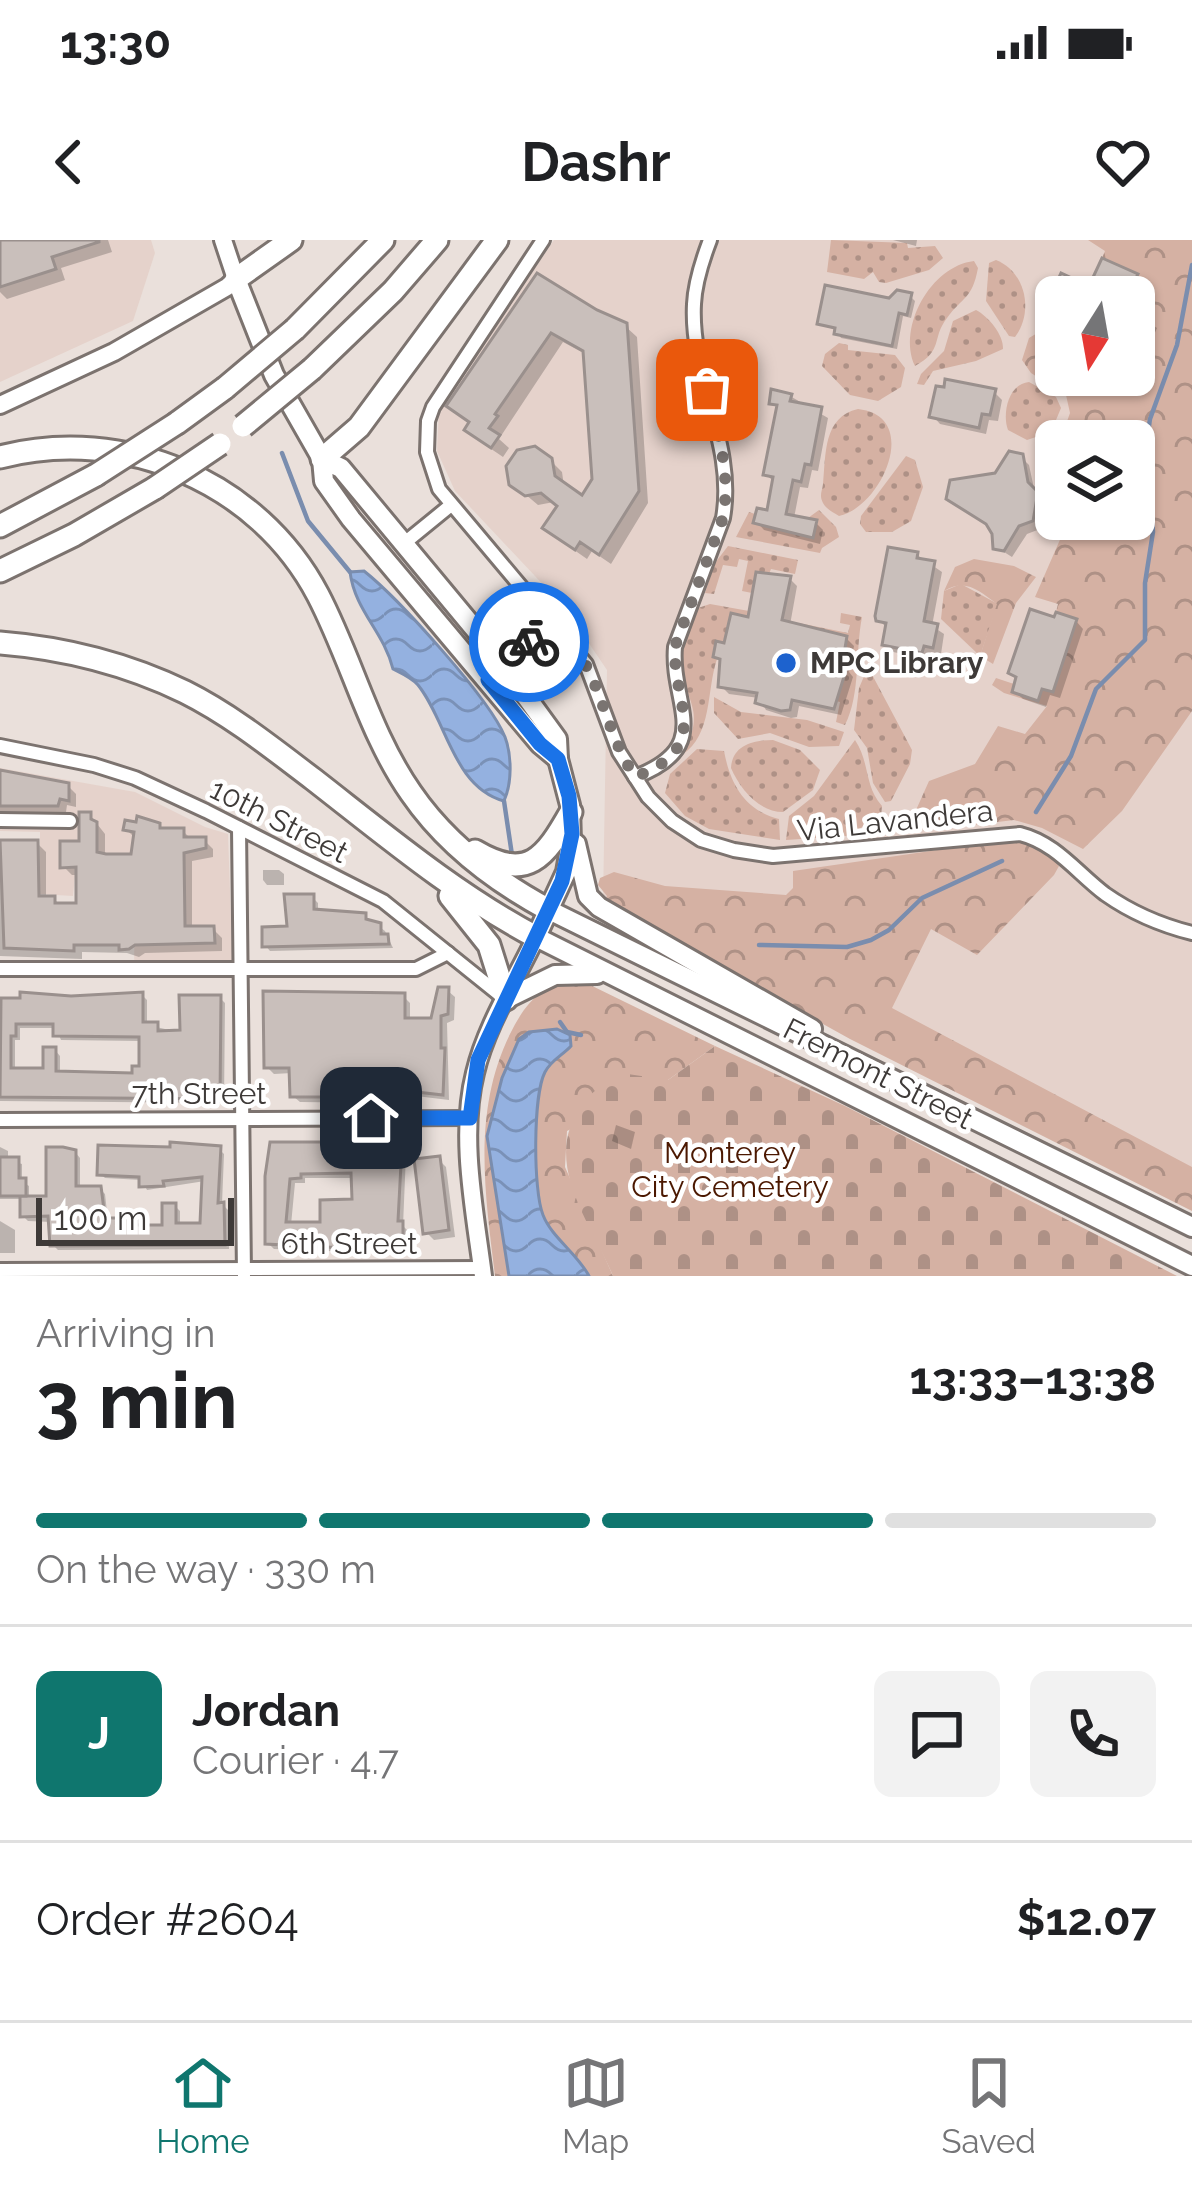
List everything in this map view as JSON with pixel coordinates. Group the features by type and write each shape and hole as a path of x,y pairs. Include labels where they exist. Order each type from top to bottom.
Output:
{"highway":[{"path":"236,279 291,240"},
{"path":"0,526 96,476 201,406 295,329 382,240"},
{"path":"0,571 154,488 243,427 393,291 437,240"},
{"path":"322,459 359,427 497,240"},
{"path":"0,457 62,447 130,453 201,479 249,511 306,575 389,758 439,828 479,865 549,910"},
{"path":"0,644 103,661 184,692 259,738 481,907 536,937"},
{"path":"439,828 490,860 523,865 547,850 571,812"},
{"path":"422,864 486,939 506,999"}],"main road":[{"path":"224,240 274,375 322,459 323,481 540,744 558,759"},
{"path":"0,405 114,352 212,298 236,279"},
{"path":"322,459 341,468 550,726 557,739 588,896 599,907 734,981 877,1070"},
{"path":"483,1272 470,1118 478,1060 568,863 571,812"},
{"name":"Fremont Street","path":"549,910 1192,1227"},
{"name":"Fremont Street","path":"536,937 1192,1266"},
{"path":"506,999 564,972 616,977"}],"street":[{"name":"Via Lavandera","path":"543,240 430,414 429,466 451,505 572,645 592,678 619,752 657,808 686,832 754,854 814,855 1003,833 1029,836 1053,848 1123,906 1192,933"},
{"path":"635,777 665,760 682,734 686,713 674,667 675,646 723,518 726,498 727,475 698,358 694,318 698,278 710,240"},
{"path":"402,545 451,505"},
{"path":"488,680 552,622"},
{"path":"520,651 572,645"},
{"name":"10th Street","path":"0,746 135,778 239,828 383,902 506,999"},
{"path":"0,820 70,821"},
{"path":"239,828 244,1272"},
{"path":"0,969 416,969 448,953"},
{"name":"7th Street","path":"0,1120 470,1118"},
{"name":"6th Street","path":"0,1270 483,1272"}],"shaded area":[{"path":"0,240 151,240 155,253 133,321 0,382"},
{"path":"554,240 1192,240 1192,1209 603,902 607,670 565,608 455,491 437,451 439,409"},
{"path":"0,768 135,792 228,834 233,978 134,977 135,878 75,875 73,896 40,894 40,832 0,831"}],"green space":[{"path":"831,240 935,246 943,258 929,270 879,282 873,272 864,279 827,272"},
{"path":"1088,240 1192,240 1192,711 1122,811 1083,849 1014,820 924,831 912,819 929,781 975,764 998,726 1025,734 1047,706 992,685 996,678 1014,684 1012,692 1038,700 1042,689 1053,692 1077,619 1056,612 1058,604 1035,597 1060,540 1155,540 1155,420 1068,420 1066,396 1155,396 1155,276 1136,276 1102,258 1105,251"},
{"path":"996,260 1014,274 1024,294 1024,316 1015,337 1009,336 986,301 989,263"},
{"path":"974,261 978,268 970,292 942,325 930,355 915,366 911,334 922,301 944,274"},
{"path":"976,310 994,326 1003,349 933,371 924,385 917,384 944,351 953,321"},
{"path":"1035,334 1035,376 1022,360 1029,338"},
{"path":"839,343 848,345 848,350 895,355 905,368 901,387 878,401 850,395 822,366 825,354"},
{"path":"1022,384 1035,385 1035,396 1056,397 1061,408 1056,420 1035,420 1035,437 1027,440 1008,430 1006,416 1008,401"},
{"path":"858,409 877,415 888,427 889,462 869,496 839,516 821,498 826,449 838,420"},
{"path":"906,456 915,460 923,487 911,521 892,532 866,532 861,516"},
{"path":"819,510 839,537 820,553 736,537 749,512 755,514 754,524 813,538 817,520 808,518"},
{"path":"728,546 798,560 795,574 771,569 769,574 756,572 752,593 742,591 748,561 739,559 737,567 723,565 714,594 705,593 715,563"},
{"path":"974,559 1014,566 1036,577 1016,603 993,664 980,656 997,604 966,586 944,591 955,567"},
{"path":"961,584 998,604 980,656 941,619 944,591"},
{"path":"710,604 749,611 748,617 731,614 704,724 682,755 694,716 684,677 683,648 698,608"},
{"path":"841,613 862,617 856,686 845,725 836,722 840,702 836,701 847,668 841,666 847,636 798,626 848,633 850,625 840,623"},
{"path":"868,667 912,750 891,801 885,802 873,783 867,748 854,730 859,688"},
{"path":"714,697 741,712 807,720 844,732 839,746 809,747 770,733 738,739 714,713"},
{"path":"773,740 800,750 820,770 813,790 783,812 751,798 731,768 735,754 745,745"},
{"path":"855,740 882,806 881,817 846,836 786,840 789,816 814,796"},
{"path":"697,749 724,751 741,794 756,809 779,819 780,840 709,829 685,816 665,793 670,774"},
{"path":"999,841 1033,846 1059,866 977,955 931,929 892,1008 1192,1167 1192,1211 850,1039 603,902 607,896 598,885 600,878 614,872 665,886 786,895 793,888 793,871"},
{"path":"580,980 715,1046 668,1080 567,1131 565,1167 613,1276 495,1276 484,1153 498,1063 529,1004 555,985"},
{"name":"Monterey City Cemetery","path":"715,1046 845,1106 1177,1276 613,1276 573,1190 566,1146 571,1124 588,1098 621,1073 668,1080"}],"water":[{"path":"364,571 442,650 496,720 510,761 504,801 473,782 418,685 393,669 353,586 350,572"},
{"path":"557,1029 570,1035 571,1046 548,1068 541,1084 537,1185 547,1223 589,1276 509,1276 487,1136 502,1078 519,1039 529,1032"}],"building":[{"path":"0,240 99,242 52,257 56,269 0,287"},
{"path":"1102,258 1138,274 1137,276 1094,276"},
{"path":"537,273 627,323 639,491 599,555 580,542 575,550 542,528 557,506 541,493 525,496 509,485 506,466 517,450 535,446 552,458 555,476 582,495 592,479 583,351 551,333 495,414 489,428 500,435 491,448 464,430 469,422 446,406"},
{"path":"825,285 889,298 897,290 912,293 907,315 899,313 892,346 834,334 835,328 817,324"},
{"path":"945,379 996,389 990,415 982,414 979,428 929,417 936,386 944,387"},
{"path":"771,389 792,394 790,401 822,407 811,465 805,464 801,482 793,480 786,514 817,520 813,538 753,523 757,508 767,510 773,477 763,475 777,405 769,404"},
{"path":"1009,451 1023,454 1028,482 1035,489 1033,521 1019,526 1004,551 993,549 986,524 946,499 950,480 995,473"},
{"path":"888,547 918,552 917,558 935,561 924,621 938,624 933,648 924,646 922,653 882,645 886,623 876,621 875,616"},
{"path":"756,572 791,576 782,620 847,636 842,666 847,667 834,709 792,700 790,710 781,711 755,703 757,693 718,687 720,659 713,657 716,641 724,643 731,613 748,617"},
{"path":"1030,609 1077,619 1053,692 1042,689 1038,701 1012,692 1016,677 1008,673"},
{"path":"0,770 69,783 69,801 60,799 58,806 0,806"},
{"path":"79,812 91,812 91,819 97,822 97,852 106,854 131,854 134,832 123,830 125,820 136,822 137,816 160,823 160,828 184,828 184,837 206,837 206,848 184,853 185,926 214,926 215,943 135,945 119,950 119,945 74,945 74,951 4,948 0,840 38,840 39,896 55,896 55,903 76,903 76,867 60,868 60,841 79,841"},
{"path":"284,894 314,894 314,909 366,913 366,919 381,923 381,934 388,934 389,944 262,947 262,927 287,926"},
{"path":"438,987 449,987 448,1014 441,1016 443,1095 374,1091 375,1097 290,1097 289,1068 264,1068 263,991 405,993 405,1018 431,1018"},
{"path":"20,992 71,996 143,992 143,1022 158,1022 158,1031 180,1030 179,995 221,995 220,1099 0,1097 1,998 20,998","holes":["16,1024 53,1024 53,1036 139,1037 139,1066 132,1066 132,1073 56,1071 56,1047 43,1047 43,1068 11,1068 11,1036 16,1036"]},
{"path":"170,1142 221,1146 218,1203 224,1202 225,1245 50,1246 48,1216 20,1217 20,1196 46,1196 46,1147 63,1147 76,1150 76,1186 101,1186 105,1218 137,1218 137,1225 162,1225 162,1203 176,1203 176,1223 200,1223 202,1177 139,1187 139,1177 97,1175 98,1145 170,1147"},
{"path":"270,1142 343,1142 343,1151 381,1151 381,1145 402,1145 398,1221 403,1221 403,1243 346,1248 265,1244","holes":["351,1173 352,1199 320,1200 320,1222 286,1222 290,1179 301,1178 301,1174"]},
{"path":"440,1156 449,1230 423,1234 414,1159"},
{"path":"0,1157 19,1157 19,1178 26,1178 26,1196 0,1196"}],"waterway":[{"path":"1036,812 1071,756 1096,689 1145,640 1145,583 1153,532 1146,446 1150,419 1177,345 1192,265"},
{"path":"282,453 308,521 350,572"},
{"path":"504,801 512,855"},
{"path":"759,945 847,947 871,940 889,930 922,898 1002,861"},
{"path":"560,1022 567,1032 581,1035"}],"way so far":[{"path":"529,642 552,622 576,650 592,678 619,752 635,777 658,767 673,752 686,713 674,667 675,646 723,518 726,498 727,475 707,390"}],"place":[{"name":"MPC Library","path":"786,663"}],"route":[{"path":"371,1118 470,1118 478,1060 566,872 572,824 558,759 488,680 529,642"}]}
